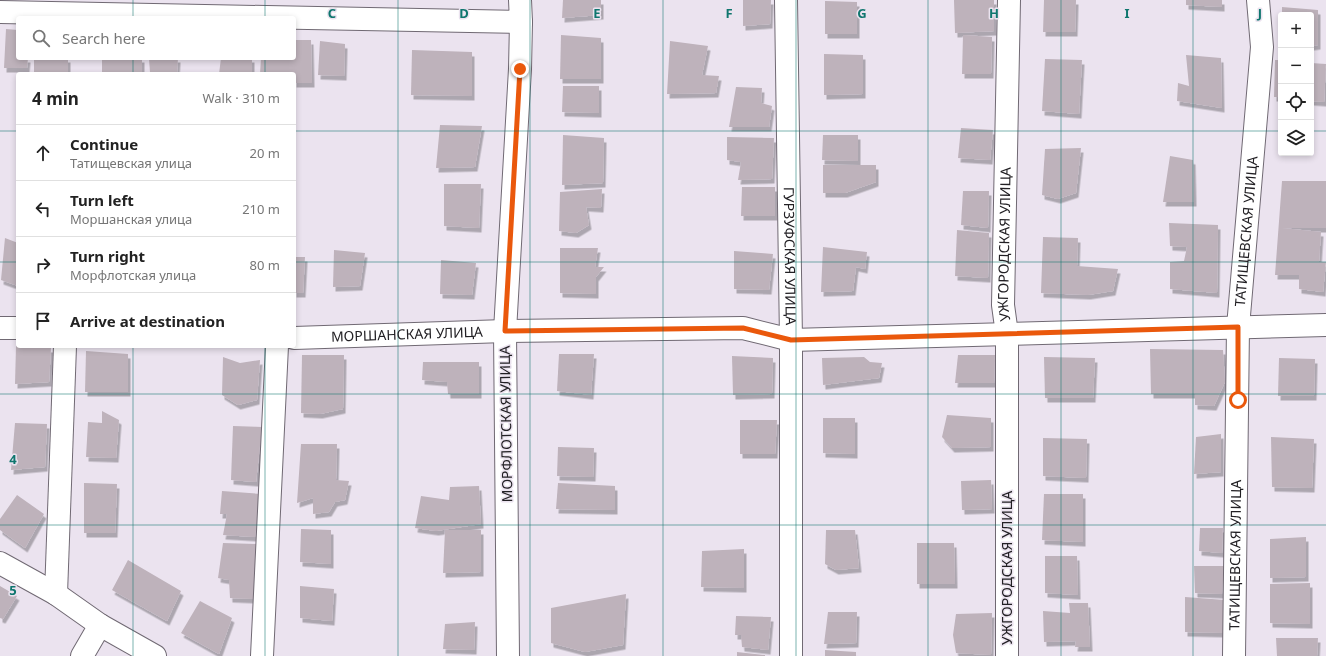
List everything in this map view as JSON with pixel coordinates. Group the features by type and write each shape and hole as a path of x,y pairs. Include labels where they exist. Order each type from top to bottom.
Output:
{"street":[{"name":"МОРФЛОТСКАЯ УЛИЦА","path":"508,656 505,331 520,69 520,0"},
{"name":"ГУРЗУФСКАЯ УЛИЦА","path":"786,0 791,340 791,656"},
{"name":"УЖГОРОДСКАЯ УЛИЦА","path":"1007,656 1007,334 1003,305 1009,0"},
{"name":"ТАТИЩЕВСКАЯ УЛИЦА","path":"1234,656 1238,327 1262,47 1258,0"},
{"path":"0,12 208,16"},
{"path":"296,18 521,22"},
{"name":"МОРШАНСКАЯ УЛИЦА","path":"296,338 505,331 743,328 791,340 1326,324"},
{"path":"0,328 16,328"},
{"path":"56,594 65,348"},
{"path":"262,656 277,348"},
{"path":"0,563 56,594 100,625 155,656"},
{"path":"82,656 100,625"}],"building":[{"path":"563,0 601,0 601,15 562,18"},
{"path":"743,0 771,0 770,24 743,26"},
{"path":"954,0 994,0 994,31 955,33"},
{"path":"1044,0 1076,0 1075,32 1043,32"},
{"path":"1186,0 1222,0 1222,7 1186,5"},
{"path":"825,1 857,2 857,34 825,34"},
{"path":"1282,7 1318,10 1318,45 1314,46 1314,12 1282,12"},
{"path":"6,29 16,30 16,60 28,60 27,68 4,68"},
{"path":"561,35 601,38 601,79 560,79"},
{"path":"963,35 992,37 991,74 962,74"},
{"path":"296,40 311,40 312,83 296,83 296,72 260,72 261,60 296,60"},
{"path":"320,41 345,44 344,76 318,75"},
{"path":"670,41 708,46 702,75 719,76 716,93 667,94"},
{"path":"412,50 472,52 472,96 411,95"},
{"path":"824,54 863,55 863,94 824,95"},
{"path":"1186,55 1221,58 1222,108 1177,101 1178,83 1189,86"},
{"path":"1045,59 1082,60 1079,114 1042,111"},
{"path":"34,60 68,60 68,72 34,72"},
{"path":"102,60 142,60 142,72 102,72"},
{"path":"149,60 178,60 177,72 150,72"},
{"path":"221,60 252,60 252,72 219,72"},
{"path":"1275,60 1278,60 1278,97 1274,97"},
{"path":"1314,63 1326,64 1324,102 1314,101"},
{"path":"563,86 599,86 599,113 562,112"},
{"path":"736,87 762,88 761,103 772,106 769,127 729,127"},
{"path":"440,125 482,126 475,167 436,168"},
{"path":"961,128 993,130 990,160 958,158"},
{"path":"563,135 604,138 603,183 562,185"},
{"path":"823,135 858,135 858,161 822,160"},
{"path":"727,137 774,138 772,179 738,180 741,162 727,160"},
{"path":"1081,148 1076,193 1058,199 1042,195 1045,149"},
{"path":"1170,156 1193,160 1194,202 1163,202"},
{"path":"823,165 876,165 876,182 845,193 823,193"},
{"path":"1282,181 1326,181 1326,228 1282,228 1321,232 1319,262 1326,262 1323,292 1299,289 1299,275 1275,275"},
{"path":"444,184 481,184 479,228 444,226"},
{"path":"742,187 775,187 775,216 741,216"},
{"path":"602,189 601,208 586,207 589,225 576,233 559,231 560,192"},
{"path":"963,191 989,191 988,228 961,225"},
{"path":"1169,223 1218,225 1217,293 1170,289 1170,262 1184,261 1187,247 1170,246"},
{"path":"957,230 989,233 988,278 955,276"},
{"path":"1043,237 1078,238 1077,266 1118,269 1113,291 1088,295 1041,293"},
{"path":"5,238 16,242 16,285 1,280"},
{"path":"823,247 867,252 865,269 856,267 853,291 821,292"},
{"path":"560,248 598,248 595,267 604,267 596,277 596,294 560,293"},
{"path":"334,250 365,253 360,286 333,287"},
{"path":"734,251 773,254 769,290 734,289"},
{"path":"296,257 305,257 303,293 296,293"},
{"path":"441,260 476,263 472,295 440,294"},
{"path":"16,346 16,348 51,348 49,382 15,384"},
{"path":"1150,349 1223,350 1225,382 1214,406 1195,405 1195,394 1151,394"},
{"path":"86,351 128,354 128,392 85,392"},
{"path":"559,354 594,354 591,395 557,391"},
{"path":"302,355 344,355 343,409 320,414 301,413"},
{"path":"958,355 995,355 994,383 955,383"},
{"path":"732,356 773,358 772,394 733,395"},
{"path":"223,357 240,363 260,360 257,400 238,405 222,395"},
{"path":"864,357 870,362 882,363 879,378 823,385 822,358"},
{"path":"1044,357 1095,358 1093,398 1045,398"},
{"path":"1279,358 1315,359 1314,396 1278,396"},
{"path":"423,362 479,362 479,394 448,394 447,382 422,380"},
{"path":"102,411 119,420 116,458 86,457 88,422 102,423"},
{"path":"947,415 991,418 991,447 952,448 942,437"},
{"path":"823,418 855,418 855,454 823,453"},
{"path":"740,420 777,420 775,454 740,454"},
{"path":"15,423 47,424 45,467 11,470"},
{"path":"233,426 262,427 256,482 231,480"},
{"path":"1221,434 1221,472 1194,474 1196,437"},
{"path":"1271,437 1314,439 1312,488 1272,487"},
{"path":"1043,438 1087,439 1086,478 1043,476"},
{"path":"301,444 337,444 336,480 349,481 345,500 335,502 329,512 313,514 313,498 297,503"},
{"path":"558,447 594,448 593,477 557,476"},
{"path":"991,480 992,509 962,510 961,481"},
{"path":"84,483 117,484 115,533 84,533"},
{"path":"558,483 615,486 615,510 556,509"},
{"path":"479,486 481,524 436,531 415,528 421,496 449,500 450,487"},
{"path":"222,491 261,494 255,537 223,535 227,514 220,514"},
{"path":"1044,494 1083,494 1083,542 1042,540"},
{"path":"17,495 44,514 25,548 0,530 0,519"},
{"path":"1200,528 1223,528 1222,553 1199,551"},
{"path":"301,529 331,530 331,564 300,562"},
{"path":"445,530 481,530 481,572 443,573"},
{"path":"826,530 855,530 859,568 836,570 825,564"},
{"path":"1306,537 1306,577 1270,578 1270,539"},
{"path":"223,543 256,544 254,599 230,598 229,580 218,578"},
{"path":"917,543 954,543 955,584 917,584"},
{"path":"744,549 744,588 701,587 702,551"},
{"path":"1045,556 1077,556 1078,595 1045,593"},
{"path":"128,560 181,591 167,621 112,590"},
{"path":"1194,566 1224,566 1222,594 1195,593"},
{"path":"1310,583 1310,624 1270,623 1270,584"},
{"path":"0,586 17,596 3,619 0,618"},
{"path":"300,586 334,589 332,621 300,618"},
{"path":"626,594 623,645 585,652 551,643 551,608"},
{"path":"1185,597 1225,600 1225,633 1185,632"},
{"path":"200,601 232,618 219,654 181,633"},
{"path":"1069,603 1088,603 1090,647 1075,647 1076,641 1044,642 1043,611 1070,613"},
{"path":"828,612 857,612 856,643 824,644"},
{"path":"992,613 991,655 956,653 953,635 956,614"},
{"path":"736,616 771,617 768,650 742,647 741,635 735,635"},
{"path":"475,622 474,650 443,649 445,624"},
{"path":"1276,638 1318,638 1317,656 1277,656"},
{"path":"825,650 856,652 856,656 825,656"},
{"path":"737,652 765,655 765,656 737,656"}],"route":[{"path":"520,69 505,331 743,328 791,340 1238,327 1238,400"}]}
